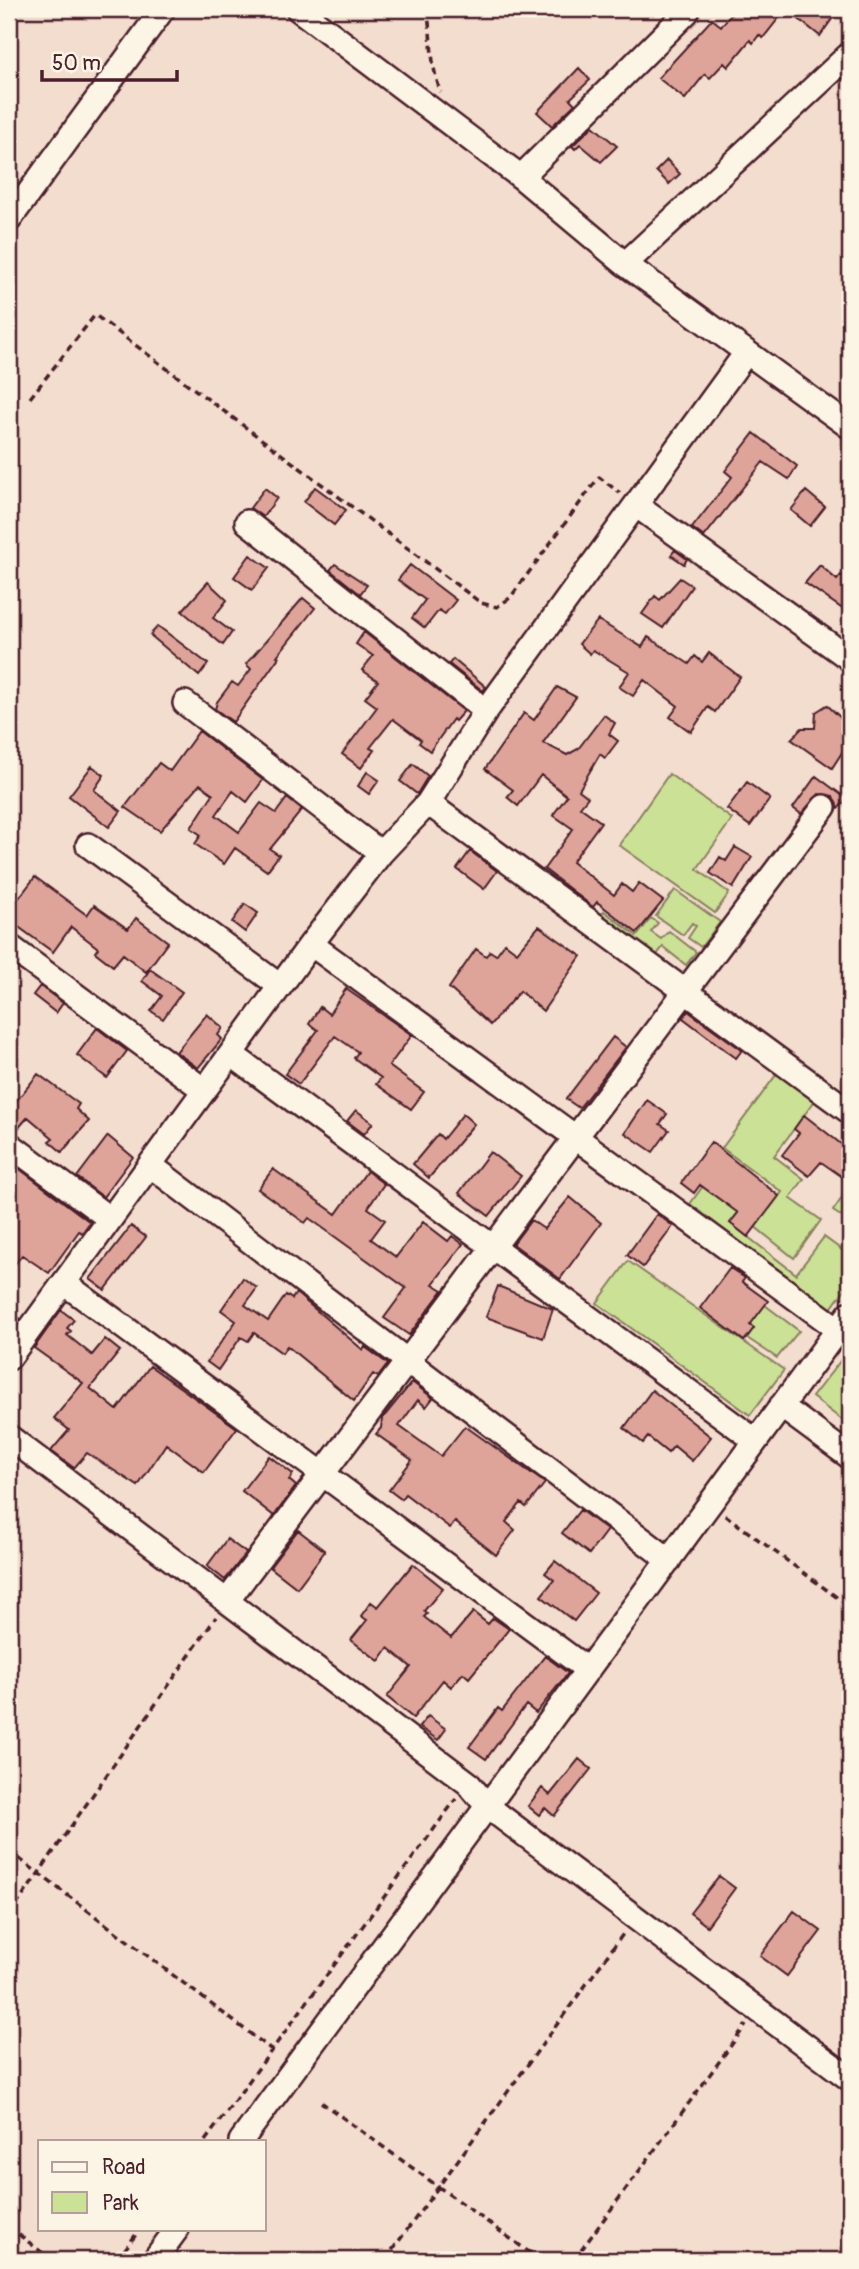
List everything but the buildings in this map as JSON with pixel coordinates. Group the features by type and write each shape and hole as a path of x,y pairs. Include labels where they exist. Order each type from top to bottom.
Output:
{"street":[{"path":"9,220 163,9"},
{"path":"298,9 521,177 625,264 850,427"},
{"path":"521,177 687,12"},
{"path":"625,264 850,54"},
{"path":"9,1358 311,944 381,853 428,803 486,711 746,353"},
{"path":"637,506 850,659"},
{"path":"247,522 486,711"},
{"path":"185,703 381,853"},
{"path":"428,803 850,1112"},
{"path":"227,1601 824,807"},
{"path":"88,845 280,986"},
{"path":"243,2140 844,1321 576,1137 311,944"},
{"path":"9,946 204,1090"},
{"path":"231,1054 756,1441"},
{"path":"9,1144 110,1219"},
{"path":"150,1165 669,1560"},
{"path":"64,1283 588,1670"},
{"path":"781,1406 850,1457"},
{"path":"9,1437 468,1783 487,1806 850,2079"},
{"path":"154,2260 176,2230"}],"path":[{"path":"427,9 434,48 435,78 442,93 445,120"},
{"path":"30,398 95,315 481,603 498,607 510,598 600,477 637,506"},
{"path":"710,1504 850,1607"},
{"path":"9,1916 227,1601"},
{"path":"206,2140 468,1783"},
{"path":"9,1851 272,2050"},
{"path":"384,2260 635,1917"},
{"path":"574,2260 757,2009"},
{"path":"321,2102 540,2260"},
{"path":"9,2227 52,2260"},
{"path":"117,2260 139,2230"}],"green space":[{"path":"669,774 732,819 697,869 729,893 715,913 619,845"},
{"path":"675,890 720,922 701,947 688,938 696,926 692,923 683,935 656,916"},
{"path":"604,911 637,936 651,918 658,923 651,932 661,939 669,931 696,952 686,965 663,947 652,961 598,919"},
{"path":"779,1071 816,1099 774,1156 804,1179 790,1198 821,1220 794,1258 749,1222 764,1203 770,1208 782,1192 722,1148"},
{"path":"716,1168 739,1211 730,1223 796,1274 824,1237 850,1256 850,1282 830,1310 690,1204"},
{"path":"850,1186 850,1222 833,1211"},
{"path":"628,1261 784,1370 750,1415 597,1303"},
{"path":"765,1305 799,1331 777,1358 747,1338 754,1328 750,1325"},
{"path":"841,1360 850,1367 850,1426 812,1397"}]}
